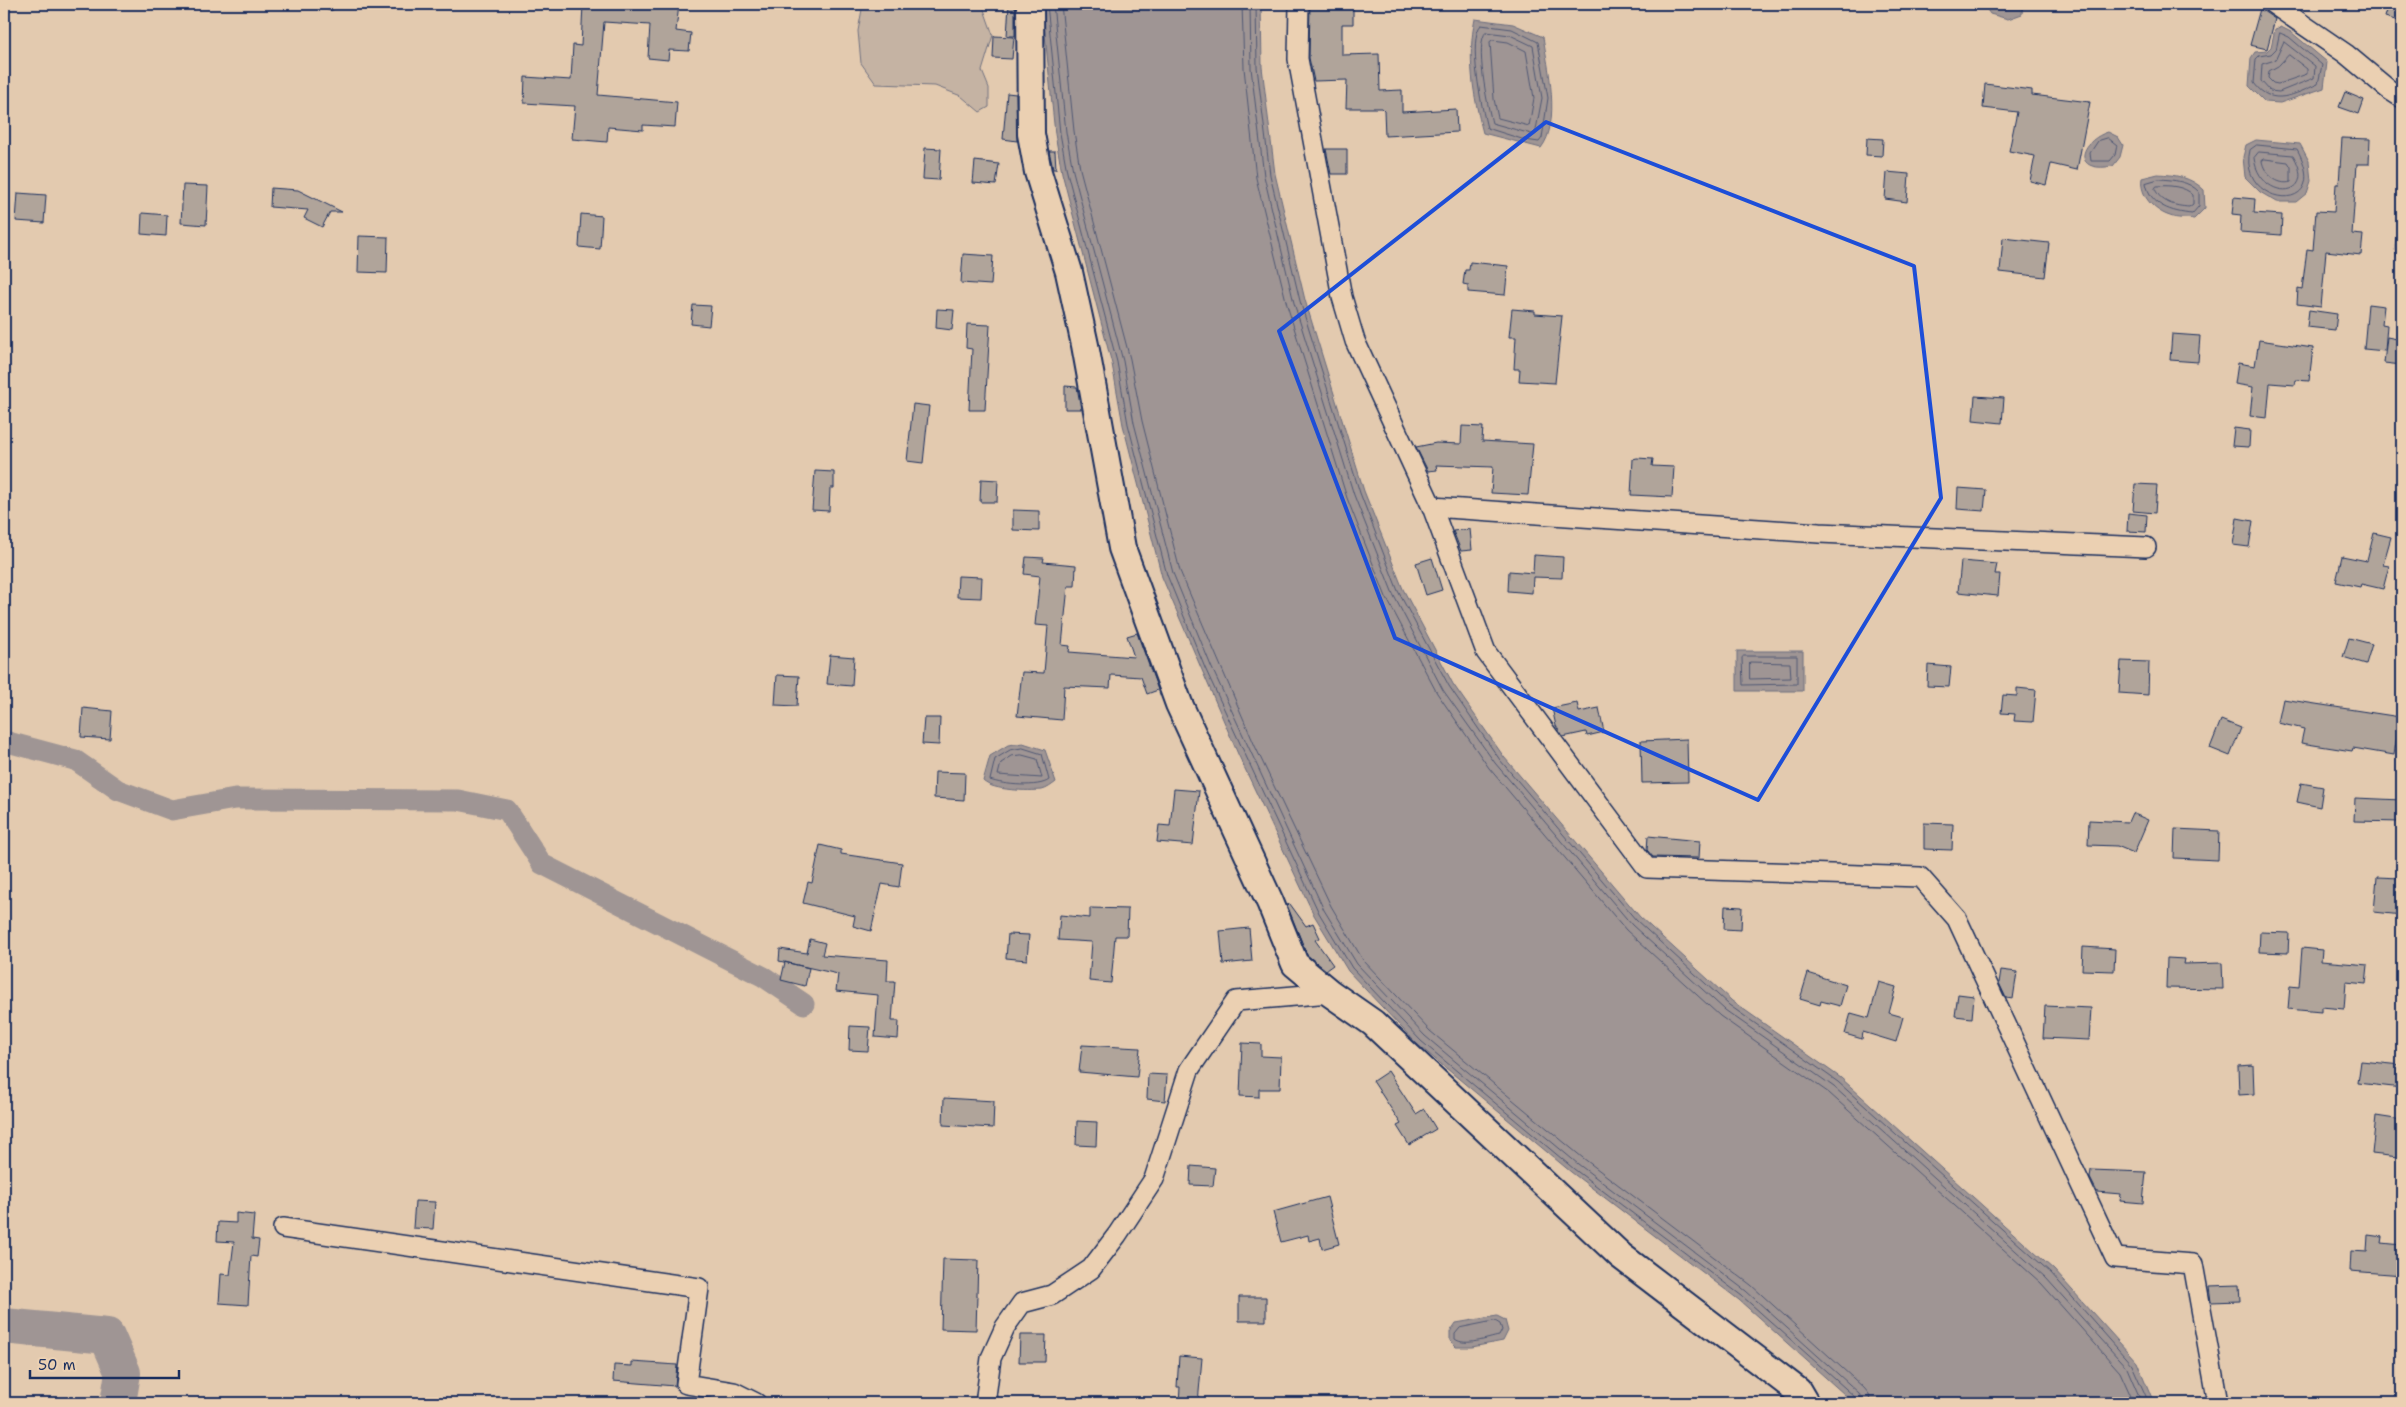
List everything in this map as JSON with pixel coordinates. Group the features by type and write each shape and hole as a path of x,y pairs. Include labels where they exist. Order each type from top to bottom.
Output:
{"street":[{"path":"1030,4 1031,134 1038,172 1069,272 1086,345 1122,548 1179,704 1270,902 1295,964 1330,993 1373,1023 1621,1256 1798,1391 1805,1403"},
{"path":"1299,4 1298,58 1342,297 1355,341 1432,507 1486,652 1647,868 1920,878 1957,919 2115,1258 2193,1264 2218,1403"},
{"path":"2273,4 2346,54 2388,90 2402,98"},
{"path":"1432,507 1820,533 2146,547"},
{"path":"988,1403 986,1396 991,1358 1004,1327 1022,1303 1052,1296 1091,1269 1117,1235 1154,1179 1190,1070 1236,1001 1330,993"},
{"path":"283,1228 699,1288 686,1384 734,1392 756,1403"}],"highlighted area":[{"path":"1546,122 1914,266 1941,498 1758,800 1395,638 1279,331"}],"shaded area":[{"path":"863,4 982,4 993,35 982,71 989,88 989,107 980,112 961,96 935,86 876,84 861,63 858,31"}],"water":[{"path":"1042,4 1261,4 1262,67 1275,174 1305,300 1364,491 1403,589 1453,684 1504,757 1640,917 1732,1001 1841,1078 2054,1270 2137,1362 2154,1403 1854,1403 1739,1300 1571,1172 1417,1044 1348,971 1314,915 1238,754 1162,577 1123,425 1112,364 1062,173 1055,134"},
{"path":"1983,4 2023,4 2022,14 2008,19 1990,14"},
{"path":"1475,19 1513,24 1543,37 1550,79 1552,110 1547,137 1541,148 1483,133 1476,104 1471,62"},
{"path":"2281,27 2291,32 2327,62 2324,88 2280,103 2265,102 2249,86 2251,58 2255,52 2267,51 2271,47 2275,29"},
{"path":"2108,132 2118,137 2123,145 2120,157 2113,166 2100,167 2090,165 2085,161 2086,149 2098,136"},
{"path":"2256,140 2300,144 2309,161 2311,181 2307,193 2296,202 2277,202 2260,192 2245,177 2243,157 2246,145"},
{"path":"2158,174 2171,175 2194,182 2204,190 2205,208 2194,219 2173,217 2158,210 2145,196 2142,178"},
{"path":"2402,232 2402,262 2397,257 2395,247 2396,236"},
{"path":"1737,651 1803,651 1803,691 1737,691"},
{"path":"1023,743 1045,750 1056,782 1042,790 1011,790 994,787 983,781 990,756 1008,745"},
{"path":"1497,1316 1505,1320 1508,1331 1503,1341 1472,1347 1456,1347 1450,1341 1450,1332 1456,1323"}],"building":[{"path":"583,4 679,4 676,31 691,33 689,51 669,50 668,60 648,58 650,25 604,22 598,95 677,102 675,127 643,125 643,130 608,127 607,142 572,139 575,106 524,103 525,77 571,80 573,45 581,46"},
{"path":"1009,4 1015,4 1015,36 1007,36"},
{"path":"1310,4 1353,4 1353,24 1342,24 1342,55 1379,54 1380,91 1402,90 1402,112 1456,109 1457,132 1385,136 1384,110 1382,108 1346,108 1347,80 1314,81 1309,58"},
{"path":"2389,4 2402,4 2402,22 2385,17"},
{"path":"2260,9 2275,19 2267,49 2250,45"},
{"path":"994,36 1014,37 1012,59 993,58"},
{"path":"1985,84 2032,90 2032,95 2090,102 2077,170 2051,164 2046,185 2030,181 2035,156 2009,151 2017,112 1983,108"},
{"path":"2345,92 2364,100 2359,114 2339,107"},
{"path":"1007,93 1016,94 1017,141 1003,139"},
{"path":"1867,138 1883,139 1882,156 1866,155"},
{"path":"2342,138 2370,139 2369,164 2357,164 2352,234 2363,235 2361,255 2326,251 2321,307 2297,304 2298,288 2302,289 2307,249 2313,250 2316,211 2334,212 2336,184 2339,184"},
{"path":"925,148 941,149 939,180 923,179"},
{"path":"1326,149 1347,149 1347,174 1331,174"},
{"path":"1049,151 1055,151 1056,169 1053,169"},
{"path":"975,161 999,164 996,185 973,183"},
{"path":"1887,172 1909,174 1907,202 1885,199"},
{"path":"183,185 208,186 206,225 181,223"},
{"path":"271,188 298,190 342,212 330,212 322,227 304,218 308,210 270,207"},
{"path":"18,193 46,195 44,223 16,221"},
{"path":"2234,197 2255,199 2254,213 2282,215 2281,235 2240,232 2241,215 2232,214"},
{"path":"142,213 167,215 166,236 141,234"},
{"path":"581,214 602,216 600,249 579,247"},
{"path":"359,236 388,237 387,273 358,272"},
{"path":"2003,238 2049,243 2045,277 2000,272"},
{"path":"963,254 993,256 991,285 961,283"},
{"path":"1470,262 1508,266 1505,295 1468,292 1468,285 1463,284 1465,270 1469,270"},
{"path":"2368,304 2384,306 2382,324 2387,325 2385,351 2364,349"},
{"path":"693,305 711,306 709,326 691,324"},
{"path":"937,309 954,310 952,330 936,328"},
{"path":"1512,309 1535,311 1535,314 1562,316 1555,383 1519,381 1520,369 1514,369 1516,337 1509,337"},
{"path":"2309,310 2337,314 2335,330 2307,327"},
{"path":"967,324 990,325 985,410 969,410 972,349 966,348"},
{"path":"2172,334 2200,336 2198,362 2170,360"},
{"path":"2387,337 2402,340 2402,365 2384,363"},
{"path":"2259,340 2313,348 2309,381 2296,380 2295,385 2270,383 2267,418 2250,416 2253,387 2235,384 2238,363 2255,366"},
{"path":"1065,386 1077,387 1081,409 1065,409"},
{"path":"1975,396 2004,398 2002,423 1973,420"},
{"path":"913,404 929,406 923,463 907,461"},
{"path":"1462,426 1483,427 1482,441 1533,444 1528,495 1491,493 1493,467 1436,465 1437,470 1428,471 1416,447 1436,443 1461,444"},
{"path":"2234,428 2250,430 2249,447 2232,446"},
{"path":"1633,459 1653,459 1652,466 1674,467 1672,497 1631,495"},
{"path":"815,471 834,472 834,488 830,488 829,511 812,510"},
{"path":"981,479 998,480 997,502 980,502"},
{"path":"2135,484 2157,485 2155,513 2133,511"},
{"path":"1958,488 1986,490 1984,511 1957,509"},
{"path":"1013,510 1039,511 1039,531 1013,530"},
{"path":"2128,513 2147,515 2146,532 2127,531"},
{"path":"2237,518 2253,521 2249,547 2233,545"},
{"path":"1470,529 1472,550 1461,551 1453,531"},
{"path":"2374,533 2391,537 2383,565 2389,566 2383,589 2361,584 2360,587 2336,582 2342,556 2367,561"},
{"path":"1534,555 1563,557 1562,578 1533,577 1532,593 1508,591 1509,571 1533,573"},
{"path":"1026,557 1044,558 1043,562 1076,565 1075,586 1068,586 1062,645 1070,646 1069,652 1134,657 1127,636 1137,633 1158,690 1147,694 1141,677 1111,675 1110,688 1064,686 1062,720 1017,716 1022,672 1044,673 1048,626 1035,625 1040,576 1024,574"},
{"path":"1432,558 1442,590 1426,595 1416,563"},
{"path":"1961,561 1997,564 1995,574 2000,574 1998,596 1958,592"},
{"path":"958,576 982,577 981,598 957,597"},
{"path":"2349,638 2372,644 2366,664 2343,657"},
{"path":"830,655 854,657 852,686 827,684"},
{"path":"2121,661 2149,662 2148,695 2119,693"},
{"path":"1928,665 1951,667 1949,687 1927,686"},
{"path":"777,675 799,676 797,706 775,705"},
{"path":"2017,688 2036,690 2033,722 2014,721 2015,714 2001,713 2003,695 2017,696"},
{"path":"2283,699 2400,717 2394,755 2353,748 2352,751 2301,743 2304,729 2278,723"},
{"path":"1577,703 1579,712 1599,708 1604,732 1587,736 1586,732 1563,737 1556,726 1552,708"},
{"path":"83,708 112,711 110,739 81,737"},
{"path":"924,718 940,718 939,745 922,744"},
{"path":"2221,720 2241,728 2230,756 2210,748"},
{"path":"1687,739 1688,782 1642,783 1641,741"},
{"path":"935,772 965,773 964,800 934,798"},
{"path":"2301,783 2323,787 2320,807 2297,802"},
{"path":"1174,789 1199,791 1193,845 1157,842 1159,825 1170,826"},
{"path":"2355,798 2402,800 2402,822 2354,821"},
{"path":"2132,813 2148,820 2134,853 2117,846 2088,845 2089,820 2128,822"},
{"path":"1924,823 1953,824 1952,850 1924,849"},
{"path":"2175,829 2219,831 2218,860 2174,858"},
{"path":"1648,836 1700,841 1699,858 1653,857 1647,850"},
{"path":"820,845 841,850 841,854 902,863 899,887 882,884 871,931 853,926 855,916 803,903 808,882 812,883"},
{"path":"2377,877 2400,878 2399,893 2402,893 2402,915 2374,912"},
{"path":"1290,904 1306,926 1313,923 1320,938 1315,940 1333,965 1326,970 1307,955 1287,905"},
{"path":"1725,906 1742,907 1741,930 1724,929"},
{"path":"1090,908 1128,909 1127,936 1115,936 1111,983 1089,981 1092,942 1058,940 1060,915 1090,918"},
{"path":"1249,928 1252,961 1223,964 1220,931"},
{"path":"2260,932 2289,933 2288,953 2259,952"},
{"path":"1008,934 1029,935 1027,960 1006,958"},
{"path":"810,939 825,943 822,955 888,960 887,981 895,981 892,1021 899,1021 898,1039 875,1037 878,995 836,991 838,974 779,961 780,949 807,953"},
{"path":"2083,947 2115,949 2114,971 2082,970"},
{"path":"2302,948 2322,950 2321,961 2368,965 2366,984 2346,982 2344,1009 2321,1007 2321,1012 2288,1009 2290,986 2299,987"},
{"path":"2167,958 2185,959 2184,964 2222,963 2223,989 2166,988"},
{"path":"785,962 809,968 805,986 781,980"},
{"path":"2001,970 2017,972 2013,999 2006,998 1999,983"},
{"path":"1808,973 1846,985 1840,1006 1821,1001 1820,1005 1800,999"},
{"path":"1879,982 1896,987 1889,1013 1903,1017 1896,1042 1863,1032 1862,1039 1845,1034 1851,1013 1869,1018"},
{"path":"1958,994 1974,996 1972,1018 1955,1016"},
{"path":"2045,1006 2091,1008 2089,1040 2043,1038"},
{"path":"850,1026 870,1027 868,1051 849,1050"},
{"path":"1242,1043 1261,1044 1261,1056 1281,1057 1280,1089 1259,1089 1259,1097 1240,1096"},
{"path":"1082,1045 1140,1048 1137,1077 1079,1072"},
{"path":"2361,1061 2402,1065 2402,1088 2358,1083"},
{"path":"2253,1065 2254,1094 2239,1095 2238,1066"},
{"path":"1388,1071 1416,1114 1424,1109 1436,1129 1409,1145 1397,1126 1401,1124 1373,1081"},
{"path":"1148,1074 1167,1075 1165,1101 1147,1099"},
{"path":"944,1098 994,1101 993,1128 943,1125"},
{"path":"2376,1116 2402,1120 2398,1157 2372,1154"},
{"path":"1077,1121 1097,1122 1096,1146 1076,1145"},
{"path":"1191,1166 1215,1168 1213,1186 1190,1185"},
{"path":"2091,1170 2146,1172 2143,1203 2120,1201 2121,1194 2097,1192 2090,1178"},
{"path":"1327,1197 1339,1244 1322,1249 1320,1238 1309,1241 1308,1235 1281,1242 1273,1212"},
{"path":"415,1201 435,1202 433,1229 413,1228"},
{"path":"236,1213 254,1215 252,1239 259,1240 257,1257 251,1256 248,1305 219,1303 221,1274 230,1275 234,1242 217,1241 218,1222 236,1223"},
{"path":"2368,1235 2383,1237 2382,1243 2402,1245 2402,1275 2350,1271 2351,1251 2367,1252"},
{"path":"943,1259 978,1260 976,1330 941,1329"},
{"path":"2239,1285 2240,1301 2211,1302 2209,1286"},
{"path":"1239,1297 1266,1297 1266,1321 1239,1321"},
{"path":"1020,1335 1046,1335 1045,1362 1019,1362"},
{"path":"1179,1356 1202,1358 1198,1403 1179,1403 1180,1387 1177,1387"},
{"path":"632,1362 677,1365 675,1386 613,1381 614,1365 632,1366"}],"waterway":[{"path":"4,741 75,760 118,790 172,810 235,799 458,800 507,810 542,864 764,977 804,1004"},
{"path":"4,1326 107,1336 123,1373 118,1403"}]}
